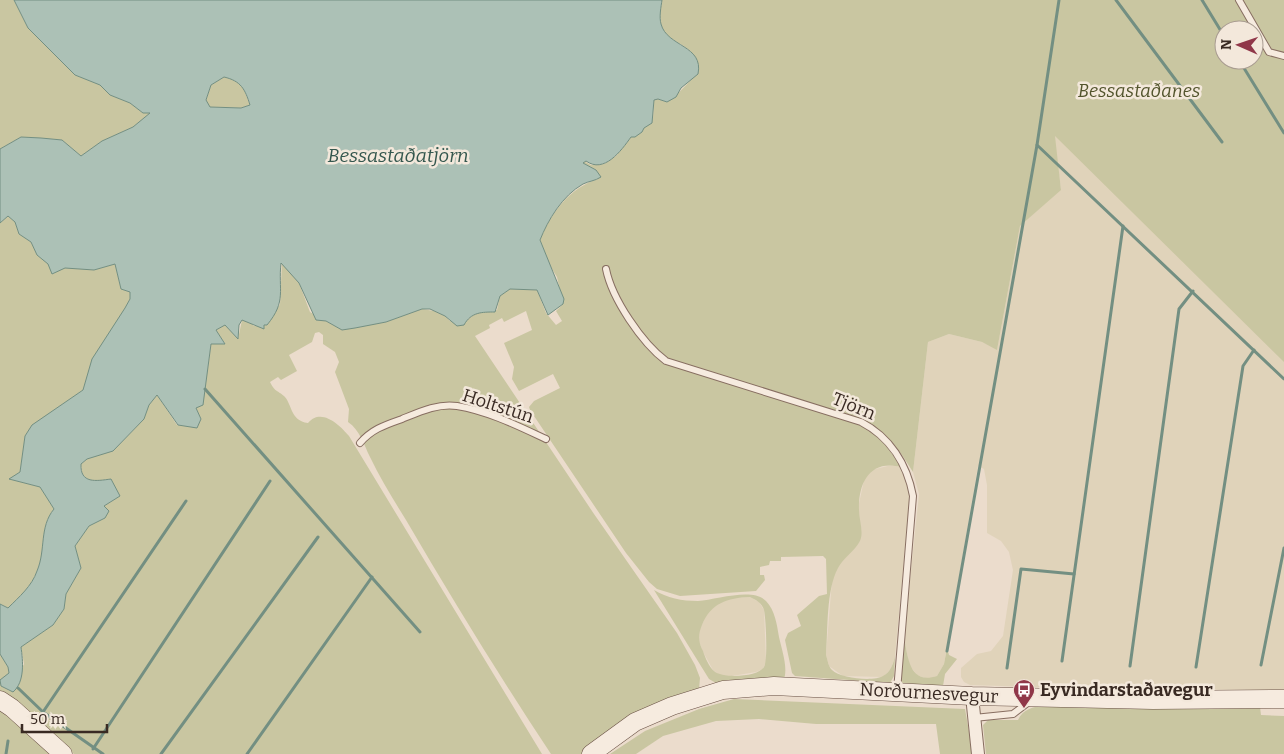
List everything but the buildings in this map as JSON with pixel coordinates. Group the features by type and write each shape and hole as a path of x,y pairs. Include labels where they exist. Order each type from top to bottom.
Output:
{"street":[{"name":"Norðurnesvegur","path":"591,754 635,722 672,706 723,690 790,686 1036,698 1284,699"},
{"path":"972,696 978,754"},
{"path":"0,700 12,708 63,754"}],"lane":[{"path":"1239,0 1268,52 1284,56"},
{"name":"Tjörn","path":"606,269 612,289 642,336 653,351 666,361 861,422 882,435 893,448 910,481 913,496 897,692"},
{"name":"Holtstún","path":"360,443 368,434 380,426 430,408 456,405 504,420 546,439"},
{"path":"974,718 1013,714 1036,698"}],"green space":[{"path":"0,0 14,0 28,28 75,75 100,85 110,95 130,103 143,113 151,113 133,127 102,141 81,156 62,140 21,137 0,149"},
{"name":"Bessastaðanes","path":"662,0 1284,0 1284,362 1055,136 1061,190 1020,226 997,350 982,342 949,334 928,342 913,472 901,453 882,432 854,416 688,366 667,364 848,419 865,427 879,438 896,459 901,467 890,465 881,467 868,475 864,482 859,500 860,541 840,564 831,587 826,655 830,667 836,673 865,679 878,678 886,674 891,668 895,656 894,676 890,683 795,676 792,673 785,640 788,633 801,626 797,615 819,596 827,594 826,559 823,556 781,557 781,561 770,561 769,565 760,567 760,575 764,575 765,580 756,591 680,596 657,589 649,582 626,553 530,410 529,407 534,401 560,388 553,374 519,391 512,379 514,367 504,343 532,330 526,311 504,322 502,318 489,325 490,328 475,336 594,514 677,633 695,665 700,678 699,689 588,754 551,754 495,667 382,481 359,433 348,422 349,409 335,372 339,362 335,352 323,344 323,335 319,332 315,333 312,342 289,355 297,371 281,380 278,377 270,382 287,399 292,411 302,422 308,423 313,419 324,417 336,423 349,436 542,754 74,754 20,704 0,691 0,654 8,667 9,673 1,686 10,691 24,664 21,647 53,625 64,609 66,594 81,568 75,546 89,526 105,518 104,506 120,496 111,480 95,481 87,478 84,475 81,464 87,459 114,450 144,419 149,405 157,395 177,425 190,426 201,419 196,408 208,368 211,344 225,344 216,330 225,325 238,339 242,320 254,326 267,325 280,304 282,262 299,283 310,312 342,330 386,322 422,309 434,311 445,316 450,321 467,320 477,312 497,310 500,296 510,289 537,290 546,313 556,325 562,321 556,311 563,304 557,277 547,261 540,240 544,230 556,211 570,195 598,179 596,170 583,163 584,161 591,165 604,164 616,156 631,137 653,118 654,100 658,99 667,102 699,70 692,53 669,37 664,31 660,15"},
{"name":"Bessastaðanes","path":"1079,0 1284,1 1284,690 1102,689 970,685 964,682 961,677 961,668 977,654 991,651 1003,636 1013,570 1009,552 1001,541 987,533 987,485 984,469 978,466 944,664 937,676 928,679 918,676 909,665 904,637 919,494 913,472 928,342 949,334 982,342 997,349 1020,226 1061,189 1054,138 1073,6"},
{"path":"224,77 236,81 242,86 250,105 241,108 210,107 206,101 211,85"},
{"path":"8,216 15,222 19,234 31,242 37,255 57,270 65,267 94,270 115,264 121,289 130,291 130,299 88,376 83,390 33,425 25,436 20,472 10,479 40,487 54,509 46,523 40,563 35,576 25,591 8,608 0,604 0,223"},
{"path":"892,465 901,467 910,495 895,656 891,669 883,677 843,676 829,666 826,655 832,580 838,566 860,541 861,532 858,508 864,480 871,470"},
{"path":"654,590 669,597 692,601 734,595 752,595 766,601 772,609 784,660 785,677 783,682 721,686 709,679","holes":["750,597 757,601 764,610 766,630 764,667 748,675 732,676 718,674 709,664 699,641 702,625 710,611 721,603 727,600"]},
{"path":"750,597 759,602 764,610 766,661 763,669 756,672 721,676 713,670 702,650 699,641 699,631 707,613 716,604 732,598"},
{"path":"904,637 909,661 915,673 921,677 937,676 944,664 947,648 949,655 957,659 945,674 943,686 901,683"},
{"path":"734,699 965,709 973,754 940,754 936,724 816,724 759,719 716,721 663,736 636,754 610,754 645,731 699,709"},
{"path":"1044,705 1260,707 1261,715 1284,716 1284,754 986,754 983,725 988,720 1018,720 1026,711"},
{"path":"0,709 55,754 0,754"}],"water":[{"name":"Bessastaðatjörn","path":"14,0 662,0 661,24 670,37 696,57 698,74 681,88 676,97 667,102 658,99 654,100 652,123 635,137 631,137 612,159 599,165 586,161 583,163 596,170 601,177 575,189 562,202 547,224 540,240 564,299 563,304 548,315 537,290 510,289 500,296 495,312 473,315 464,325 457,326 445,316 430,309 422,309 386,322 342,330 326,321 316,320 299,283 281,263 279,302 273,317 267,325 264,325 264,329 242,320 239,325 238,339 225,325 216,330 225,344 211,344 203,405 196,408 201,419 197,428 178,425 157,395 149,405 144,419 113,451 87,459 81,464 81,470 86,478 90,480 111,479 120,496 104,506 109,511 105,518 89,526 75,546 81,568 66,594 64,609 53,625 21,647 23,665 20,683 13,692 1,686 0,680 9,673 8,667 0,654 0,604 8,608 32,582 40,563 46,523 54,509 40,487 9,479 20,472 25,436 32,425 83,390 92,359 125,308 130,299 130,292 121,289 115,264 94,270 65,268 52,274 48,264 37,255 31,242 19,234 15,222 8,216 0,223 0,149 21,137 41,138 62,140 81,156 102,141 133,127 150,113 143,113 130,103 110,95 100,85 75,75 28,28","holes":["224,77 242,86 250,105 241,108 210,107 206,100 211,85"]}],"waterway":[{"path":"1059,0 1037,145 1284,379"},
{"path":"1116,0 1222,142"},
{"path":"1202,0 1214,20"},
{"path":"1245,70 1284,133"},
{"path":"947,651 1037,145"},
{"path":"1062,661 1123,226"},
{"path":"1130,666 1179,309 1193,291"},
{"path":"1196,667 1243,366 1254,350"},
{"path":"205,389 420,632"},
{"path":"93,749 270,481"},
{"path":"43,712 186,501"},
{"path":"161,754 318,537"},
{"path":"1261,665 1284,548"},
{"path":"1007,668 1021,569 1074,574"},
{"path":"247,754 372,577"},
{"path":"18,688 43,712 103,754"},
{"path":"6,754 8,741"}],"place":[{"name":"Eyvindarstaðavegur","path":"1024,709"}]}
